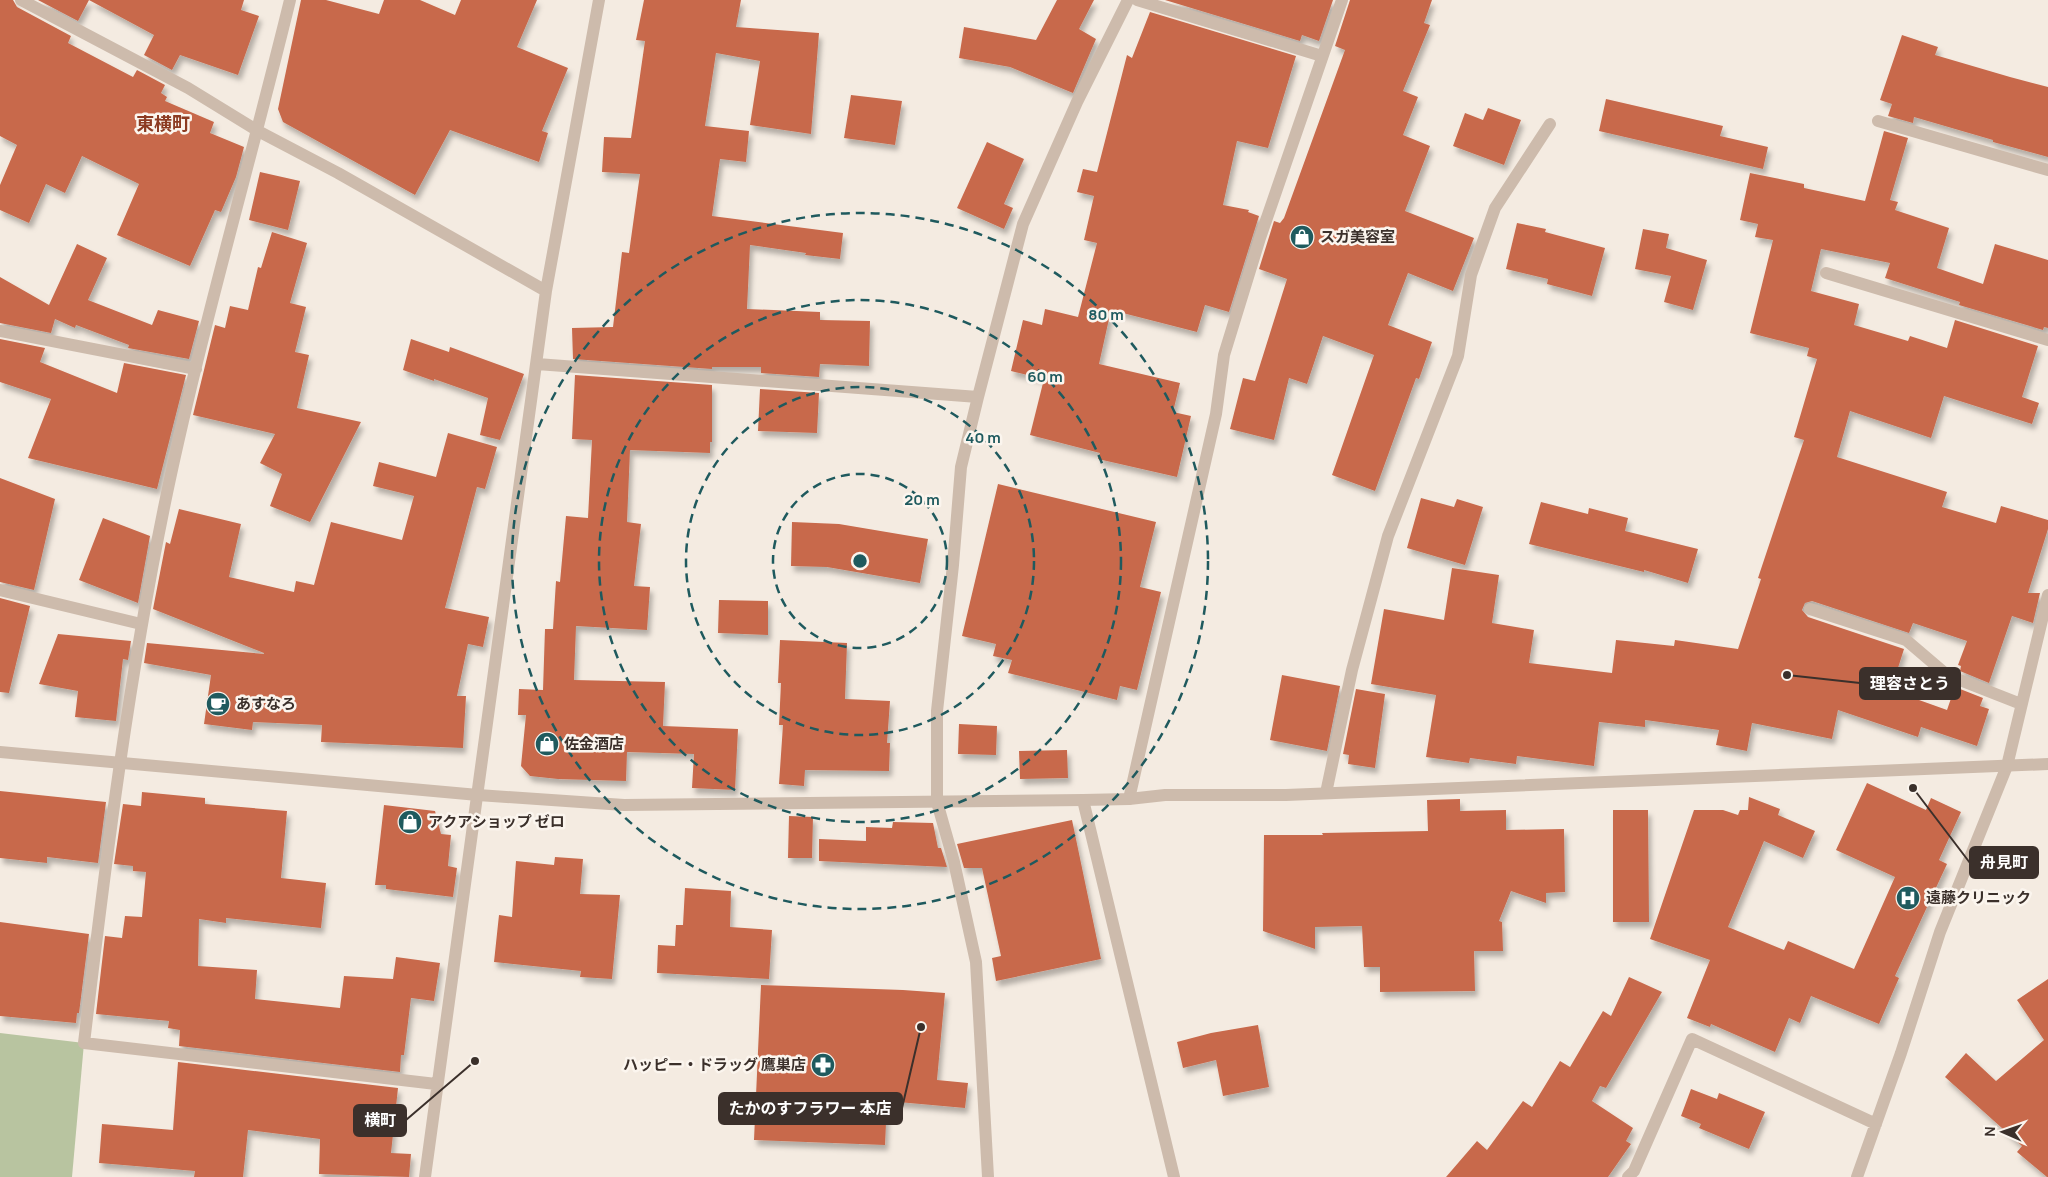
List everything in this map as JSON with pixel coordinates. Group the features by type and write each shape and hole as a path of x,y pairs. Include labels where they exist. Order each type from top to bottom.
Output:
{"street":[{"path":"21,0 188,88 258,130 338,173 546,291"},
{"path":"290,0 196,369 168,491 141,624 120,763 84,1043 436,1084"},
{"path":"425,1177 436,1084 478,795 546,291 599,0"},
{"path":"988,1177 976,962 954,862 937,802 937,711 953,565 961,467 1023,224 1077,102 1128,0"},
{"path":"1137,0 1322,56"},
{"path":"1129,799 1216,414 1224,355 1260,238 1342,0"},
{"path":"1878,122 2048,170"},
{"path":"1326,793 1352,670 1388,536 1458,356 1471,275 1495,208 1550,124"},
{"path":"1826,273 2048,340"},
{"path":"0,331 196,369"},
{"path":"537,364 978,397"},
{"path":"0,590 141,624"},
{"path":"1857,1177 1940,932 2007,766 2048,595"},
{"path":"1810,609 1906,640 1947,676 2021,704"},
{"path":"0,752 478,795 624,806 1129,799 1165,796 1326,793 2048,764"},
{"path":"1083,800 1174,1177"},
{"path":"1628,1177 1634,1171 1692,1039 1876,1124"}],"green space":[{"path":"0,1033 84,1043 72,1177 0,1177"}],"building":[{"path":"0,0 13,0 17,7 71,36 68,43 133,77 137,70 165,85 161,93 167,97 165,101 214,122 210,133 244,147 236,177 221,212 215,210 190,266 117,235 139,184 82,156 65,193 46,184 29,223 0,210 0,185 17,145 0,136"},
{"path":"38,0 89,0 78,21"},
{"path":"89,0 244,0 241,10 259,16 238,75 180,55 172,70 144,55 154,35"},
{"path":"301,0 326,0 379,14 384,0 420,0 455,15 461,0 537,0 517,47 568,68 542,131 548,133 539,162 450,130 415,195 283,122 278,109"},
{"path":"644,0 741,0 736,27 819,33 811,134 750,125 760,61 716,53 705,126 749,131 746,162 720,159 712,216 843,233 840,259 750,245 747,309 820,312 820,320 870,321 869,366 820,364 819,377 761,373 761,367 712,367 712,369 573,359 572,328 613,327 622,252 629,253 640,174 602,172 604,137 631,138 645,41 636,40"},
{"path":"1057,0 1094,0 1079,29 1096,39 1073,93 1010,67 959,58 964,27 1036,40"},
{"path":"1165,0 1333,0 1319,41 1302,35 1300,41"},
{"path":"1350,0 1432,0 1424,23 1430,25 1403,91 1418,97 1403,135 1430,146 1405,211 1474,238 1453,291 1408,273 1388,325 1432,342 1419,379 1416,378 1375,491 1332,475 1374,355 1323,336 1307,384 1289,378 1274,440 1230,429 1243,378 1255,381 1287,279 1259,269 1274,221 1280,223 1284,218 1345,50 1335,46"},
{"path":"1150,12 1296,56 1268,148 1237,141 1223,205 1249,210 1248,212 1259,216 1229,312 1205,305 1197,332 1111,310 1099,364 1180,383 1173,412 1191,416 1177,477 1098,459 1100,453 1030,435 1044,379 1011,371 1023,320 1042,325 1045,309 1078,317 1097,243 1084,240 1094,196 1077,192 1083,169 1097,172 1127,55 1132,58"},
{"path":"1902,35 1938,47 1935,55 2048,87 2048,157 1914,117 1913,123 1888,116 1892,104 1880,100"},
{"path":"851,95 902,101 895,145 844,138"},
{"path":"1606,99 1723,126 1720,136 1768,147 1763,169 1599,131"},
{"path":"1488,108 1521,120 1504,165 1453,146 1465,113 1483,120"},
{"path":"1884,131 1908,138 1890,200 1898,202 1895,210 1949,228 1937,268 1983,284 1995,244 2048,260 2048,328 2044,327 2043,330 1959,305 1960,302 1885,278 1890,263 1821,249 1811,291 1859,304 1854,325 1908,341 1910,336 1947,348 1955,320 2038,346 2022,397 2039,403 2032,424 1944,396 1931,438 1850,411 1837,457 1947,492 1942,507 1996,523 2001,506 2048,520 2048,529 2028,593 2040,593 2033,623 2012,616 1989,683 1960,671 1961,666 1958,665 1967,641 1913,623 1909,633 1812,601 1805,603 1802,610 1808,617 1904,649 1891,690 1947,710 1955,687 1983,698 1980,706 1989,709 1977,746 1921,727 1918,737 1838,710 1832,739 1752,723 1747,751 1716,745 1719,730 1645,720 1645,727 1599,722 1594,766 1517,756 1516,764 1470,758 1469,763 1426,757 1436,695 1371,684 1384,609 1444,620 1452,568 1499,575 1492,623 1534,630 1529,663 1612,673 1616,640 1674,646 1675,640 1738,649 1761,579 1758,578 1804,440 1794,437 1817,359 1807,356 1809,348 1750,333 1773,240 1755,237 1758,224 1740,220 1750,173 1804,184 1804,188 1865,201"},
{"path":"987,142 1024,159 1004,204 1013,208 1004,229 957,208"},
{"path":"260,172 300,181 288,230 249,220"},
{"path":"1517,223 1546,229 1545,232 1605,248 1592,296 1547,284 1548,279 1506,269"},
{"path":"1643,229 1669,234 1666,248 1707,260 1693,310 1664,302 1671,276 1635,269"},
{"path":"272,232 307,243 290,303 306,307 295,352 309,355 297,408 361,422 310,522 270,506 282,474 260,463 275,434 193,415 215,325 225,328 230,306 248,310 258,267 261,268"},
{"path":"77,244 107,258 88,300 152,325 158,310 199,321 189,359 128,348 129,345 76,325 75,328 55,319 51,333 0,323 0,277 49,305"},
{"path":"0,339 45,348 40,362 117,393 124,363 186,375 157,489 28,458 51,399 0,382"},
{"path":"411,339 449,352 450,347 524,374 500,440 480,435 488,398 403,370"},
{"path":"575,375 712,385 712,442 710,442 710,453 630,450 627,522 641,524 634,586 650,587 647,630 576,626 574,680 665,682 663,726 738,729 735,790 692,788 694,754 627,752 626,781 558,779 530,776 521,766 526,715 518,715 519,689 543,690 545,629 553,629 556,581 560,582 566,516 588,518 592,440 572,439"},
{"path":"760,389 819,393 817,433 758,431"},
{"path":"448,433 497,447 485,489 477,487 445,608 489,617 483,647 468,644 457,696 466,696 463,748 321,742 322,725 253,722 252,730 204,724 211,675 144,663 147,643 264,654 153,609 166,542 170,544 179,509 241,524 229,577 294,592 296,581 314,585 331,522 402,540 414,496 373,486 379,462 436,477"},
{"path":"0,478 55,499 34,590 0,582"},
{"path":"998,484 1156,522 1140,587 1161,592 1137,690 1120,686 1117,700 1008,673 1012,660 993,656 996,644 962,636"},
{"path":"1421,498 1454,507 1457,499 1483,507 1465,565 1407,548"},
{"path":"1541,502 1588,514 1589,508 1628,518 1625,531 1698,549 1688,583 1644,570 1644,572 1529,544"},
{"path":"103,518 150,536 138,603 79,580"},
{"path":"792,522 839,524 928,539 920,583 827,567 791,566"},
{"path":"0,598 30,606 9,693 0,692"},
{"path":"719,600 768,601 768,635 718,633"},
{"path":"58,634 131,641 128,660 123,659 116,721 75,717 78,691 39,684"},
{"path":"780,640 847,643 845,699 890,701 887,743 890,743 889,771 805,770 804,786 779,784 783,725 779,725 781,683 778,683"},
{"path":"1282,675 1340,686 1327,751 1270,740"},
{"path":"1356,689 1385,694 1375,768 1348,764 1349,755 1343,754"},
{"path":"959,724 997,726 996,755 958,754"},
{"path":"1067,750 1068,778 1020,779 1019,751"},
{"path":"1867,783 1926,810 1931,798 1961,812 1939,860 1947,864 1895,976 1899,978 1879,1024 1811,996 1800,1023 1789,1018 1775,1052 1711,1024 1710,1027 1687,1018 1710,960 1650,939 1694,810 1723,810 1738,815 1740,810 1748,810 1749,797 1780,809 1778,815 1815,831 1803,858 1764,841 1728,927 1784,950 1788,941 1854,969 1895,877 1836,850"},
{"path":"0,791 106,802 98,863 47,857 47,863 0,858"},
{"path":"142,792 205,798 205,804 287,811 281,878 326,883 321,928 226,918 226,923 199,919 198,966 257,970 255,999 340,1008 344,976 393,979 396,957 440,963 434,1001 411,998 404,1055 401,1055 400,1072 179,1046 180,1030 168,1028 169,1021 96,1014 105,936 122,938 125,916 142,917 146,872 133,871 133,866 114,864 123,804 141,806"},
{"path":"1460,799 1460,811 1506,810 1506,830 1564,829 1565,892 1546,893 1546,903 1511,891 1499,921 1502,922 1503,951 1474,951 1475,991 1380,992 1380,967 1364,967 1362,926 1315,927 1315,949 1263,931 1264,835 1428,831 1427,800"},
{"path":"384,805 435,811 441,834 451,835 448,866 457,868 453,897 386,889 386,885 375,885"},
{"path":"1613,810 1648,810 1649,922 1613,922"},
{"path":"789,816 813,817 812,858 788,858"},
{"path":"1072,820 1101,959 996,981 992,958 1001,956 982,868 964,868 957,844"},
{"path":"893,822 933,823 938,848 941,848 947,867 819,861 819,839 866,841 866,827 892,828"},
{"path":"555,857 583,859 580,894 620,895 612,979 580,977 581,971 494,962 499,915 512,917 516,861 554,865"},
{"path":"685,888 731,891 730,927 772,930 769,979 657,973 658,945 675,946 676,925 683,925"},
{"path":"0,922 89,934 79,1013 77,1013 76,1023 0,1016"},
{"path":"1629,977 1662,992 1606,1088 1600,1086 1592,1101 1633,1128 1626,1141 1631,1144 1608,1177 1446,1177 1477,1141 1487,1150 1523,1101 1532,1107 1560,1061 1570,1067 1603,1011 1611,1016"},
{"path":"2048,979 2047,1177 2017,1152 2022,1146 1945,1077 1966,1053 1996,1081 2044,1040 2017,1000"},
{"name":"ハッピー・ドラッグ 鷹巣店","path":"761,985 945,993 937,1080 968,1083 965,1108 887,1101 885,1145 754,1140"},
{"path":"1258,1025 1269,1087 1223,1096 1216,1060 1183,1068 1177,1042 1211,1033"},
{"path":"178,1062 398,1088 391,1153 411,1154 409,1177 319,1174 320,1139 248,1130 243,1177 194,1177 195,1171 99,1163 102,1124 173,1130"},
{"path":"1691,1089 1717,1099 1719,1093 1765,1112 1749,1149 1699,1128 1701,1124 1681,1116"}],"place":[{"name":"スガ美容室","path":"1302,237"},
{"name":"理容さとう","path":"1787,675"},
{"name":"あすなろ","path":"218,704"},
{"name":"佐金酒店","path":"547,744"},
{"name":"舟見町","path":"1913,788"},
{"name":"アクアショップ ゼロ","path":"410,822"},
{"name":"遠藤クリニック","path":"1908,898"},
{"name":"たかのすフラワー 本店","path":"921,1027"},
{"name":"横町","path":"475,1061"},
{"name":"ハッピー・ドラッグ 鷹巣店","path":"823,1065"}],"district":[{"name":"東横町","path":"163,124"}]}
